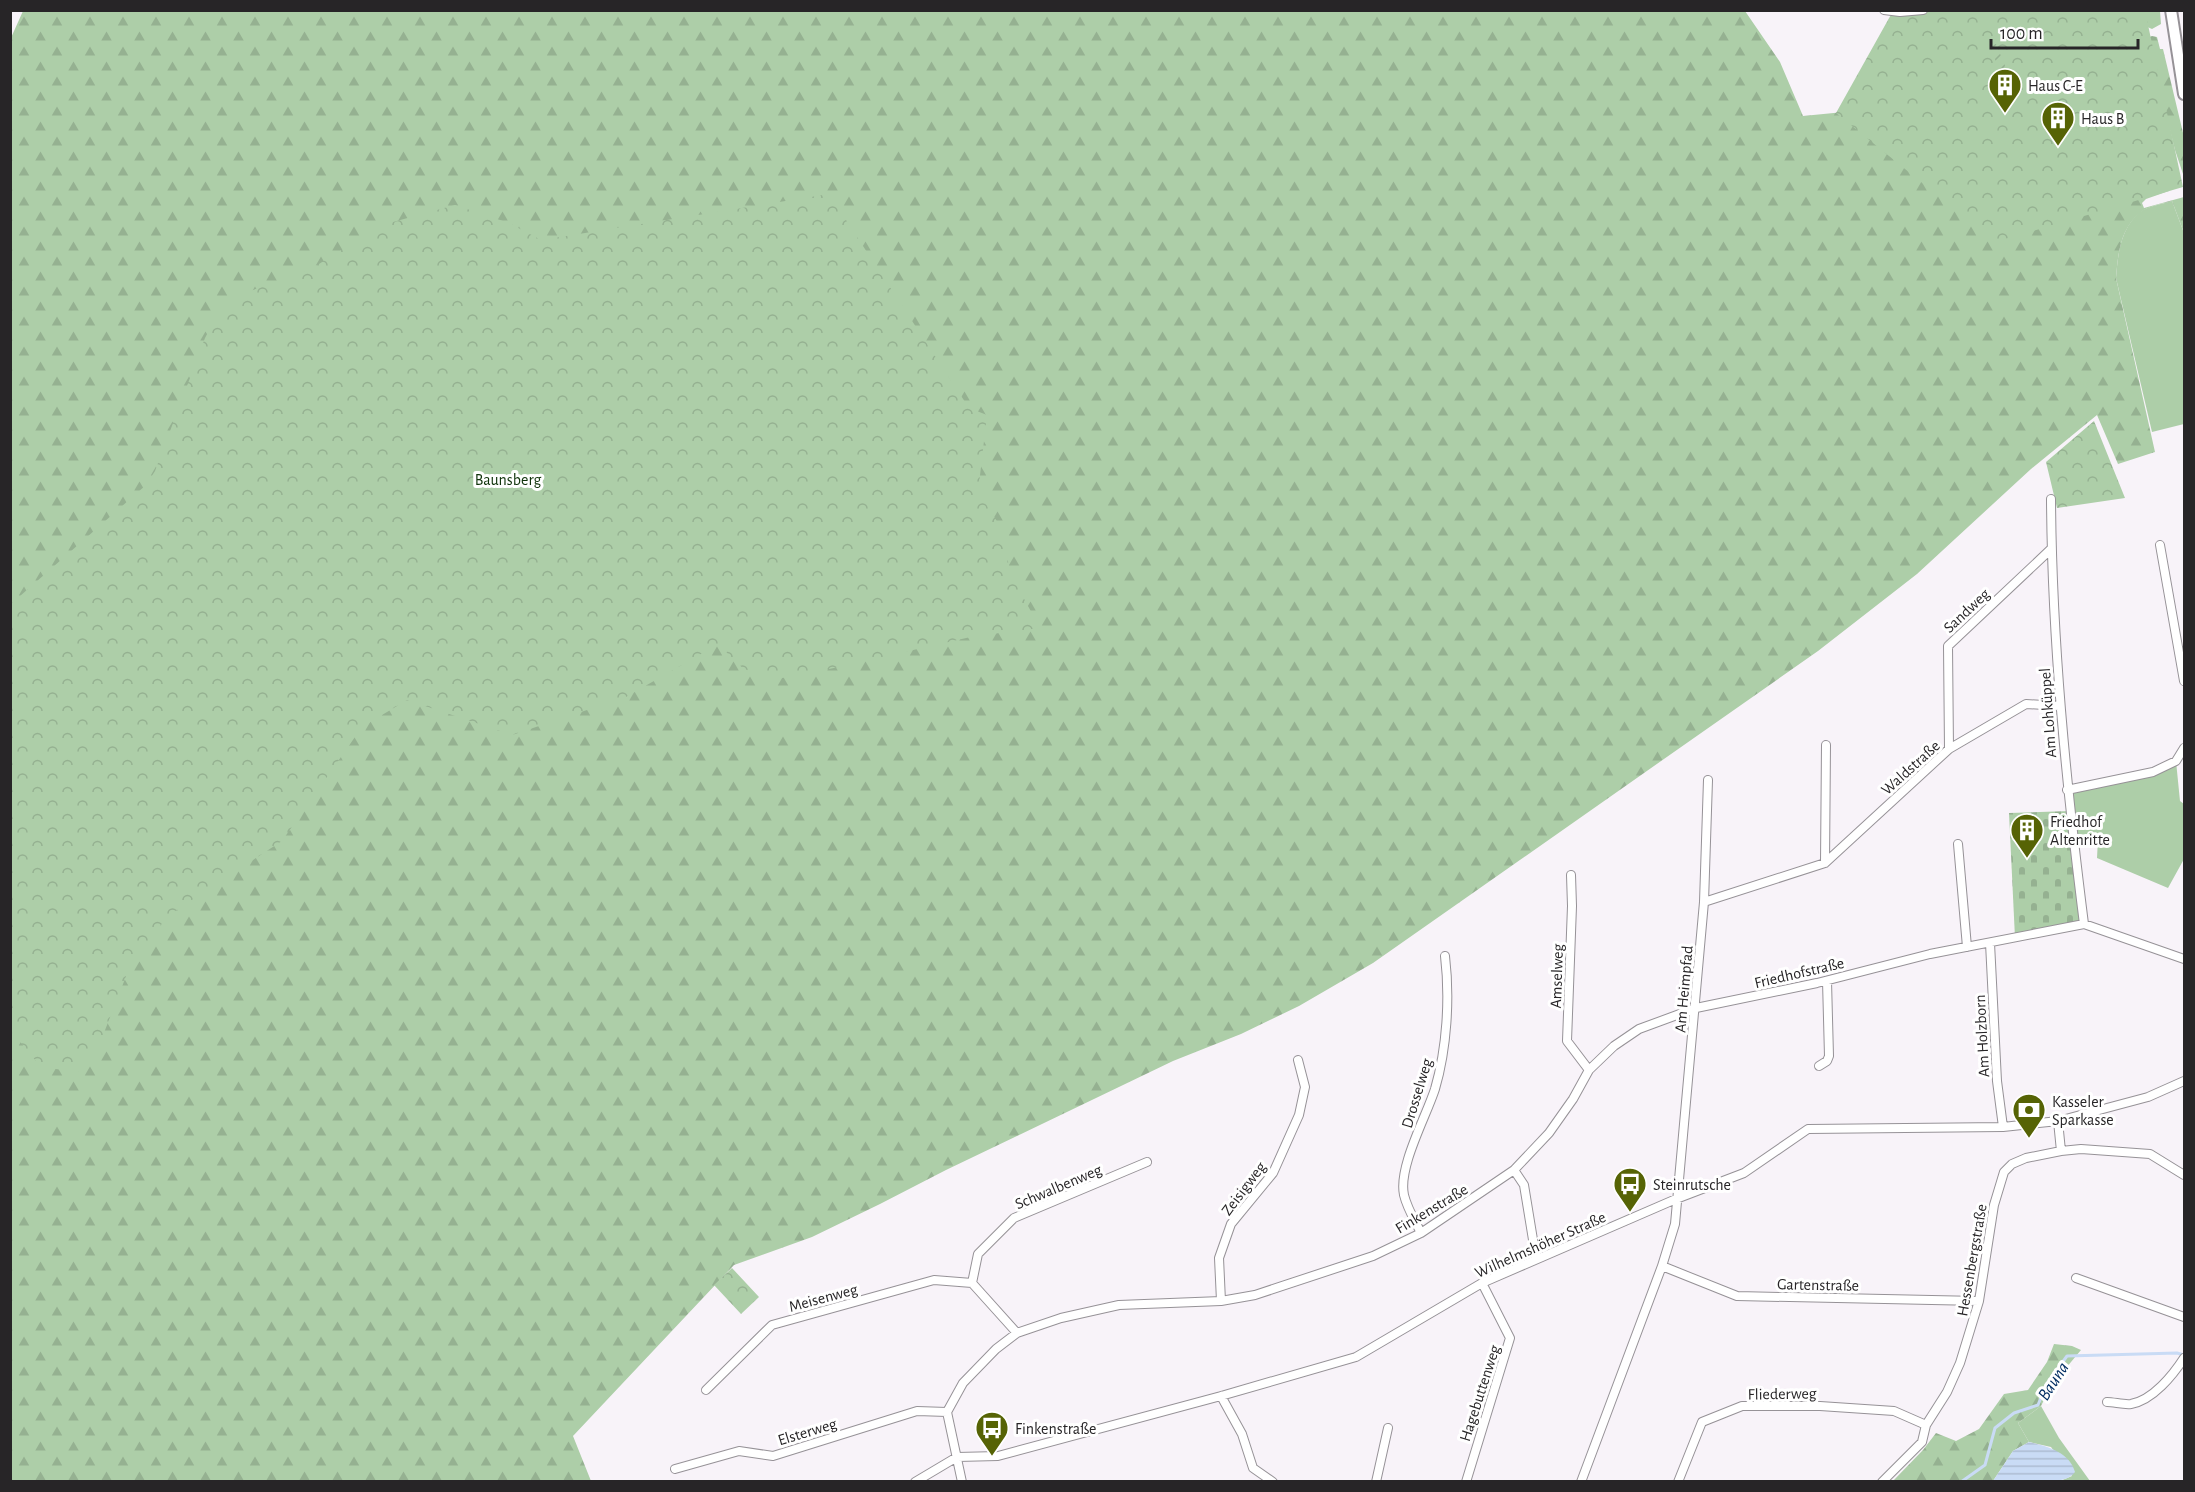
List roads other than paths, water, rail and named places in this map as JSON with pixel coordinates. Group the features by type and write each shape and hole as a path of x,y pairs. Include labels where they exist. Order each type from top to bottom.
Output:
{"main road":[{"path":"2171,10 2184,94"}],"street":[{"path":"1884,10 1900,12 1923,10"},
{"name":"Am Lohküppel","path":"2051,499 2051,549 2060,706 2067,790 2084,924"},
{"path":"2160,545 2184,681"},
{"name":"Sandweg","path":"1949,749 1948,646 2051,549"},
{"name":"Waldstraße","path":"1704,902 1825,863 1949,749 2026,704 2060,706"},
{"path":"1825,863 1826,746"},
{"path":"2067,790 2153,772 2176,761 2184,748"},
{"name":"Am Heimpfad","path":"1676,1199 1696,1008 1704,902 1708,780"},
{"path":"1958,844 1966,947"},
{"name":"Amselweg","path":"1570,875 1572,906 1567,1041 1589,1070"},
{"path":"2084,924 2184,959"},
{"name":"Friedhofstraße","path":"1639,1029 1696,1008 1827,981 1930,954 2084,924"},
{"name":"Am Holzborn","path":"1990,943 1997,1081 2003,1127"},
{"name":"Drosselweg","path":"1421,1233 1404,1194 1404,1170 1435,1088 1443,1047 1447,986 1445,956"},
{"path":"1820,1066 1827,1061 1829,1056 1827,981"},
{"name":"Finkenstraße","path":"947,1412 963,1383 996,1349 1017,1333 1061,1318 1119,1305 1221,1301 1255,1295 1373,1256 1421,1233 1514,1170 1549,1133 1573,1099 1589,1070 1614,1046 1639,1029"},
{"name":"Zeisigweg","path":"1221,1301 1219,1258 1231,1224 1273,1173 1299,1115 1305,1087 1298,1060"},
{"name":"Wilhelmshöher Straße","path":"915,1482 957,1457 998,1456 1356,1357 1482,1283 1676,1199 1744,1173 1808,1130 2003,1127 2058,1121 2148,1097 2184,1081"},
{"path":"2058,1121 2061,1151 2081,1149 2150,1154 2184,1175"},
{"name":"Hessenbergstraße","path":"1882,1482 1922,1442 1926,1425 1947,1392 1960,1363 1979,1301 1994,1205 2004,1172 2012,1164 2025,1158 2061,1151"},
{"name":"Schwalbenweg","path":"972,1283 978,1254 1014,1218 1147,1162"},
{"path":"1514,1170 1524,1185 1536,1258"},
{"path":"1581,1482 1662,1266 1675,1224 1676,1199"},
{"name":"Gartenstraße","path":"1662,1266 1737,1296 1979,1301"},
{"path":"2076,1278 2184,1317"},
{"name":"Meisenweg","path":"706,1390 772,1325 934,1280 972,1283"},
{"path":"972,1283 1017,1333"},
{"name":"Hagebuttenweg","path":"1466,1482 1510,1338 1482,1283"},
{"path":"2107,1402 2131,1404 2151,1394 2165,1383 2183,1360"},
{"path":"1221,1396 1242,1434 1253,1468 1273,1482"},
{"name":"Fliederweg","path":"1678,1482 1702,1422 1742,1406 1820,1406 1894,1411 1926,1425"},
{"name":"Elsterweg","path":"675,1469 739,1451 773,1456 917,1411 947,1412"},
{"path":"947,1412 962,1482"},
{"path":"1376,1482 1388,1428"}],"water":[{"path":"2029,1442 2057,1451 2068,1459 2075,1472 2069,1477 2049,1482 1993,1481 2013,1451"}],"waterway":[{"name":"Bauna","path":"1961,1482 1985,1465 1995,1428 2014,1413 2038,1405 2046,1385 2067,1356 2177,1353 2184,1355"}],"place":[{"name":"Haus C-E","path":"2005,114"},
{"name":"Haus B","path":"2058,147"},
{"name":"Friedhof Altenritte","path":"2027,859"},
{"name":"Kasseler Sparkasse","path":"2029,1139"},
{"name":"Steinrutsche","path":"1630,1213"},
{"name":"Finkenstraße","path":"992,1457"}],"park label":[{"name":"Baunsberg","path":"508,479"}]}
